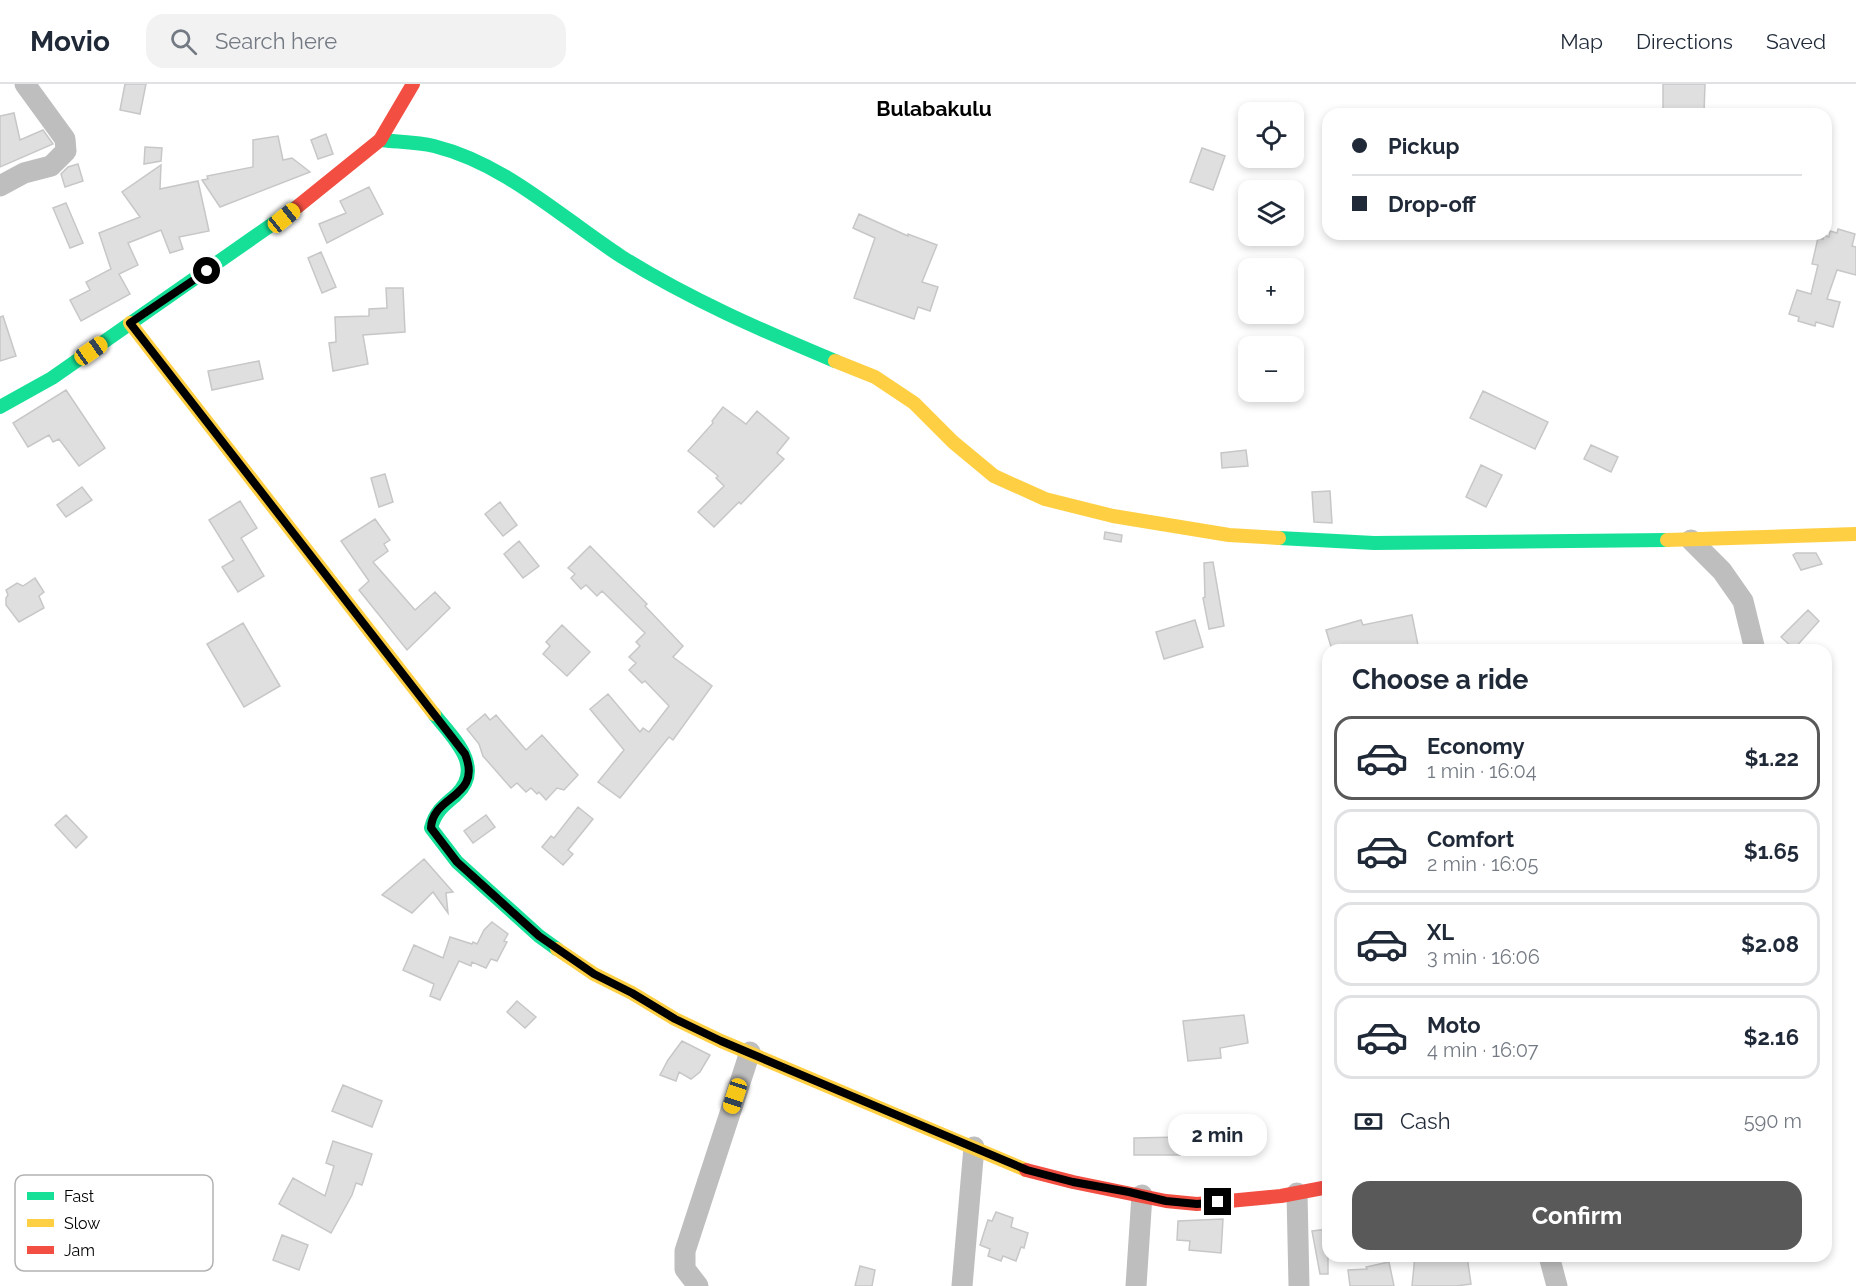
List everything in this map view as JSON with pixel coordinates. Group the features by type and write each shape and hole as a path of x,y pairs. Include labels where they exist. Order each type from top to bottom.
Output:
{"street":[{"path":"0,186 24,172 51,166 66,151 65,139 25,84"},
{"path":"0,407 52,378 284,218 380,140 413,84"},
{"path":"380,140 434,146 479,163 526,189 623,257 690,294 754,328 875,377 914,404 953,442 994,476 1045,499 1113,516 1229,535 1374,543 1610,542 1856,534"},
{"path":"130,323 465,754 470,775 459,793 434,814 431,828 457,862 539,936 594,974 632,993 675,1019 1027,1170 1166,1201 1197,1204 1322,1188"},
{"path":"1691,540 1722,572 1743,602 1754,644"},
{"path":"698,1286 685,1269 685,1251 750,1052"},
{"path":"962,1286 974,1148"},
{"path":"1297,1193 1299,1286"},
{"path":"1136,1286 1142,1195"},
{"path":"1551,1262 1557,1286"}],"building":[{"path":"125,84 146,84 140,114 120,110"},
{"path":"1663,84 1705,84 1704,108 1663,108"},
{"path":"14,113 20,140 43,130 53,144 0,167 0,116"},
{"path":"326,134 333,154 318,159 311,140"},
{"path":"278,136 283,160 292,158 310,172 220,207 202,180 208,179 207,176 253,167 253,140"},
{"path":"145,147 162,148 161,161 144,164"},
{"path":"1202,148 1225,156 1213,190 1190,182"},
{"path":"78,164 83,181 65,187 61,174 68,167"},
{"path":"161,165 160,189 198,181 209,231 179,237 183,249 170,253 161,230 128,243 138,265 119,274 130,294 81,321 70,300 90,290 86,282 111,269 99,233 140,217 122,192"},
{"path":"369,187 383,214 327,243 319,224 346,213 340,201"},
{"path":"66,203 83,243 70,248 53,208"},
{"path":"859,214 908,236 908,234 937,245 922,282 938,287 930,311 918,307 914,319 854,298 875,238 853,228"},
{"path":"1838,229 1855,234 1852,246 1856,247 1856,275 1837,270 1827,299 1840,302 1833,327 1816,322 1815,326 1798,321 1799,317 1789,314 1797,290 1811,294 1818,265 1812,264 1818,240 1832,240 1832,232 1837,233"},
{"path":"321,252 336,287 322,293 308,258"},
{"path":"386,288 403,288 405,332 363,335 368,364 333,371 329,343 336,342 335,317 369,316 369,309 387,308"},
{"path":"3,316 16,356 0,361 0,317"},
{"path":"259,361 263,379 212,390 208,371"},
{"path":"66,390 105,448 79,466 59,439 53,442 49,435 28,447 13,423"},
{"path":"1483,391 1548,422 1535,449 1470,418"},
{"path":"723,407 746,424 757,411 789,438 777,453 784,459 741,504 739,502 714,527 698,512 724,486 716,478 718,476 688,451 713,423 712,421"},
{"path":"1591,445 1618,457 1611,472 1584,459"},
{"path":"1246,450 1248,466 1222,468 1221,453"},
{"path":"1481,465 1502,475 1486,507 1466,497"},
{"path":"385,474 393,502 379,507 371,478"},
{"path":"82,487 92,500 66,517 57,505"},
{"path":"1330,491 1332,523 1314,522 1312,492"},
{"path":"240,501 257,528 241,538 264,576 238,592 222,567 234,560 209,520"},
{"path":"500,502 517,525 503,536 485,514"},
{"path":"375,519 390,540 384,544 388,551 373,562 415,610 435,592 450,608 407,650 359,590 369,581 341,541"},
{"path":"1105,532 1122,535 1121,542 1104,539"},
{"path":"519,541 539,566 523,578 504,554"},
{"path":"590,546 647,604 645,606 683,646 673,657 712,686 673,740 669,737 620,798 598,782 624,750 590,709 608,694 640,732 643,728 649,732 669,706 645,681 642,683 629,670 636,663 629,657 640,646 636,642 645,633 602,591 597,596 586,585 581,589 571,578 575,574 568,568"},
{"path":"1816,553 1822,564 1801,570 1793,555"},
{"path":"1213,562 1224,626 1209,629 1203,598 1205,597 1204,563"},
{"path":"35,578 44,592 39,596 44,608 19,622 6,605 8,595 6,590 17,583 23,586"},
{"path":"1808,610 1819,621 1798,644 1789,644 1781,637"},
{"path":"1412,615 1418,644 1330,644 1326,630 1361,620 1363,625"},
{"path":"1195,620 1203,647 1164,659 1156,632"},
{"path":"243,623 280,686 244,707 207,644"},
{"path":"562,625 590,652 567,676 543,654 550,646 546,642"},
{"path":"485,714 490,720 496,715 526,750 542,735 578,775 564,790 557,788 546,800 539,792 537,794 531,788 526,792 517,783 511,788 483,756 479,744 467,729"},
{"path":"578,807 593,819 568,850 573,854 563,865 542,847 551,836 554,838"},
{"path":"66,815 87,837 76,848 55,825"},
{"path":"486,815 495,827 473,843 464,831"},
{"path":"424,859 453,892 446,893 448,913 433,892 412,913 382,895"},
{"path":"492,922 508,934 504,941 507,942 497,961 491,959 486,968 472,962 471,966 459,961 440,1000 430,996 434,984 403,970 414,945 443,958 450,937 477,944 484,930"},
{"path":"517,1001 536,1017 525,1028 507,1012"},
{"path":"1244,1015 1248,1043 1220,1048 1221,1058 1188,1061 1183,1021"},
{"path":"682,1041 710,1055 700,1072 691,1079 679,1072 676,1081 660,1075 668,1060"},
{"path":"343,1085 382,1101 372,1127 332,1111"},
{"path":"1228,1124 1233,1147 1215,1150 1211,1127"},
{"path":"1180,1137 1180,1155 1134,1155 1134,1138"},
{"path":"333,1141 372,1154 362,1185 356,1183 331,1233 279,1204 293,1178 325,1196 334,1166 326,1163"},
{"path":"996,1212 1013,1218 1011,1227 1028,1233 1024,1248 1021,1247 1016,1261 1003,1256 1001,1261 988,1256 990,1249 980,1245 988,1220 992,1221"},
{"path":"1223,1219 1221,1253 1189,1250 1190,1241 1177,1240 1178,1221"},
{"path":"1322,1230 1322,1262 1328,1262 1328,1274 1320,1274 1312,1231"},
{"path":"282,1235 308,1245 299,1270 273,1260"},
{"path":"1389,1262 1394,1286 1350,1286 1348,1270 1367,1269 1366,1267"},
{"path":"1414,1262 1468,1262 1471,1284 1412,1286"},
{"path":"860,1266 875,1270 872,1286 855,1286"}],"traffic: fast":[{"path":"380,140 434,146 485,165 532,194 622,257 673,287 727,314 835,361"},
{"path":"0,407 52,378 297,207"},
{"path":"1279,538 1374,543 1667,540"},
{"path":"434,714 457,742 467,763 468,774 456,795 440,809 431,828 457,862 539,936 557,949"}],"traffic: slow":[{"path":"130,323 434,714"},
{"path":"835,361 875,377 914,403 953,442 994,476 1045,499 1113,516 1229,535 1279,538"},
{"path":"1667,540 1856,534"},
{"path":"557,949 594,974 632,993 675,1019 721,1041 1026,1170"}],"traffic: jam":[{"path":"297,207 380,140 413,84"},
{"path":"1026,1170 1166,1201 1197,1204 1281,1196 1322,1188"}],"district":[{"name":"Bulabakulu","path":"934,108"}],"route":[{"path":"207,271 130,323 465,754 470,775 459,793 434,814 431,828 457,862 491,894 539,936 594,974 632,993 675,1019 721,1041 1027,1170 1166,1201 1197,1204 1218,1202"}]}
